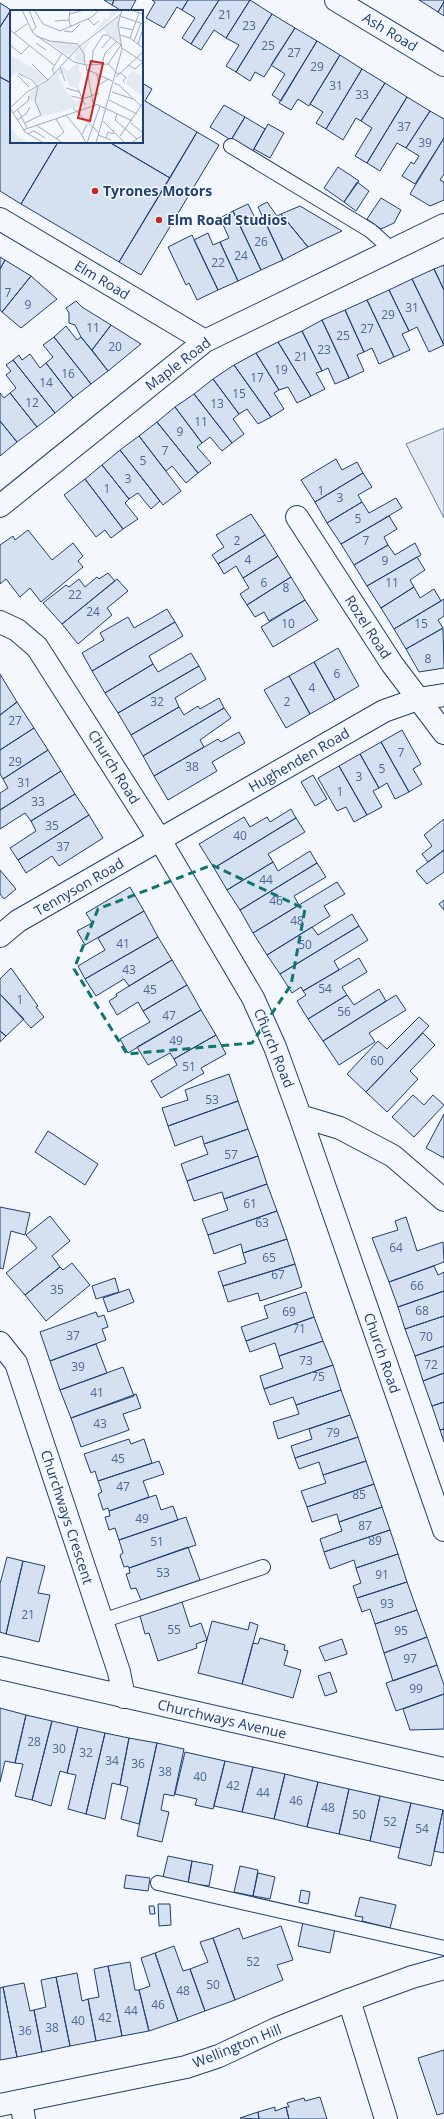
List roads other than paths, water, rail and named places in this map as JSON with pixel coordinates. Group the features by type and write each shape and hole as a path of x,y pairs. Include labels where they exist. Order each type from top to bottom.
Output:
{"street":[{"name":"Ash Road","path":"336,0 444,65"},
{"name":"Elm Road","path":"0,219 205,341"},
{"name":"Maple Road","path":"0,506 205,341 444,225"},
{"name":"Rozel Road","path":"297,517 392,664 444,733"},
{"name":"Church Road","path":"0,622 17,630 37,647 160,840 253,998 275,1047 300,1116 444,1530"},
{"name":"Hughenden Road","path":"160,840 384,711 418,699 444,696"},
{"name":"Tennyson Road","path":"0,936 18,921 160,840"},
{"path":"300,1116 340,1128 393,1156 444,1200"},
{"name":"Churchways Crescent","path":"0,1343 16,1362 119,1672 124,1697"},
{"name":"Churchways Avenue","path":"0,1668 444,1769"},
{"name":"Wellington Hill","path":"0,2105 23,2110 186,2067 219,2056 276,2029 349,2000 412,1977 444,1968"},
{"path":"349,2000 386,2119"}],"lane":[{"path":"231,146 370,231 392,250"},
{"path":"102,1621 263,1566"},
{"path":"158,1883 444,1948"}],"place":[{"name":"Tyrones Motors","path":"95,191"},
{"name":"Elm Road Studios","path":"159,220"}]}
